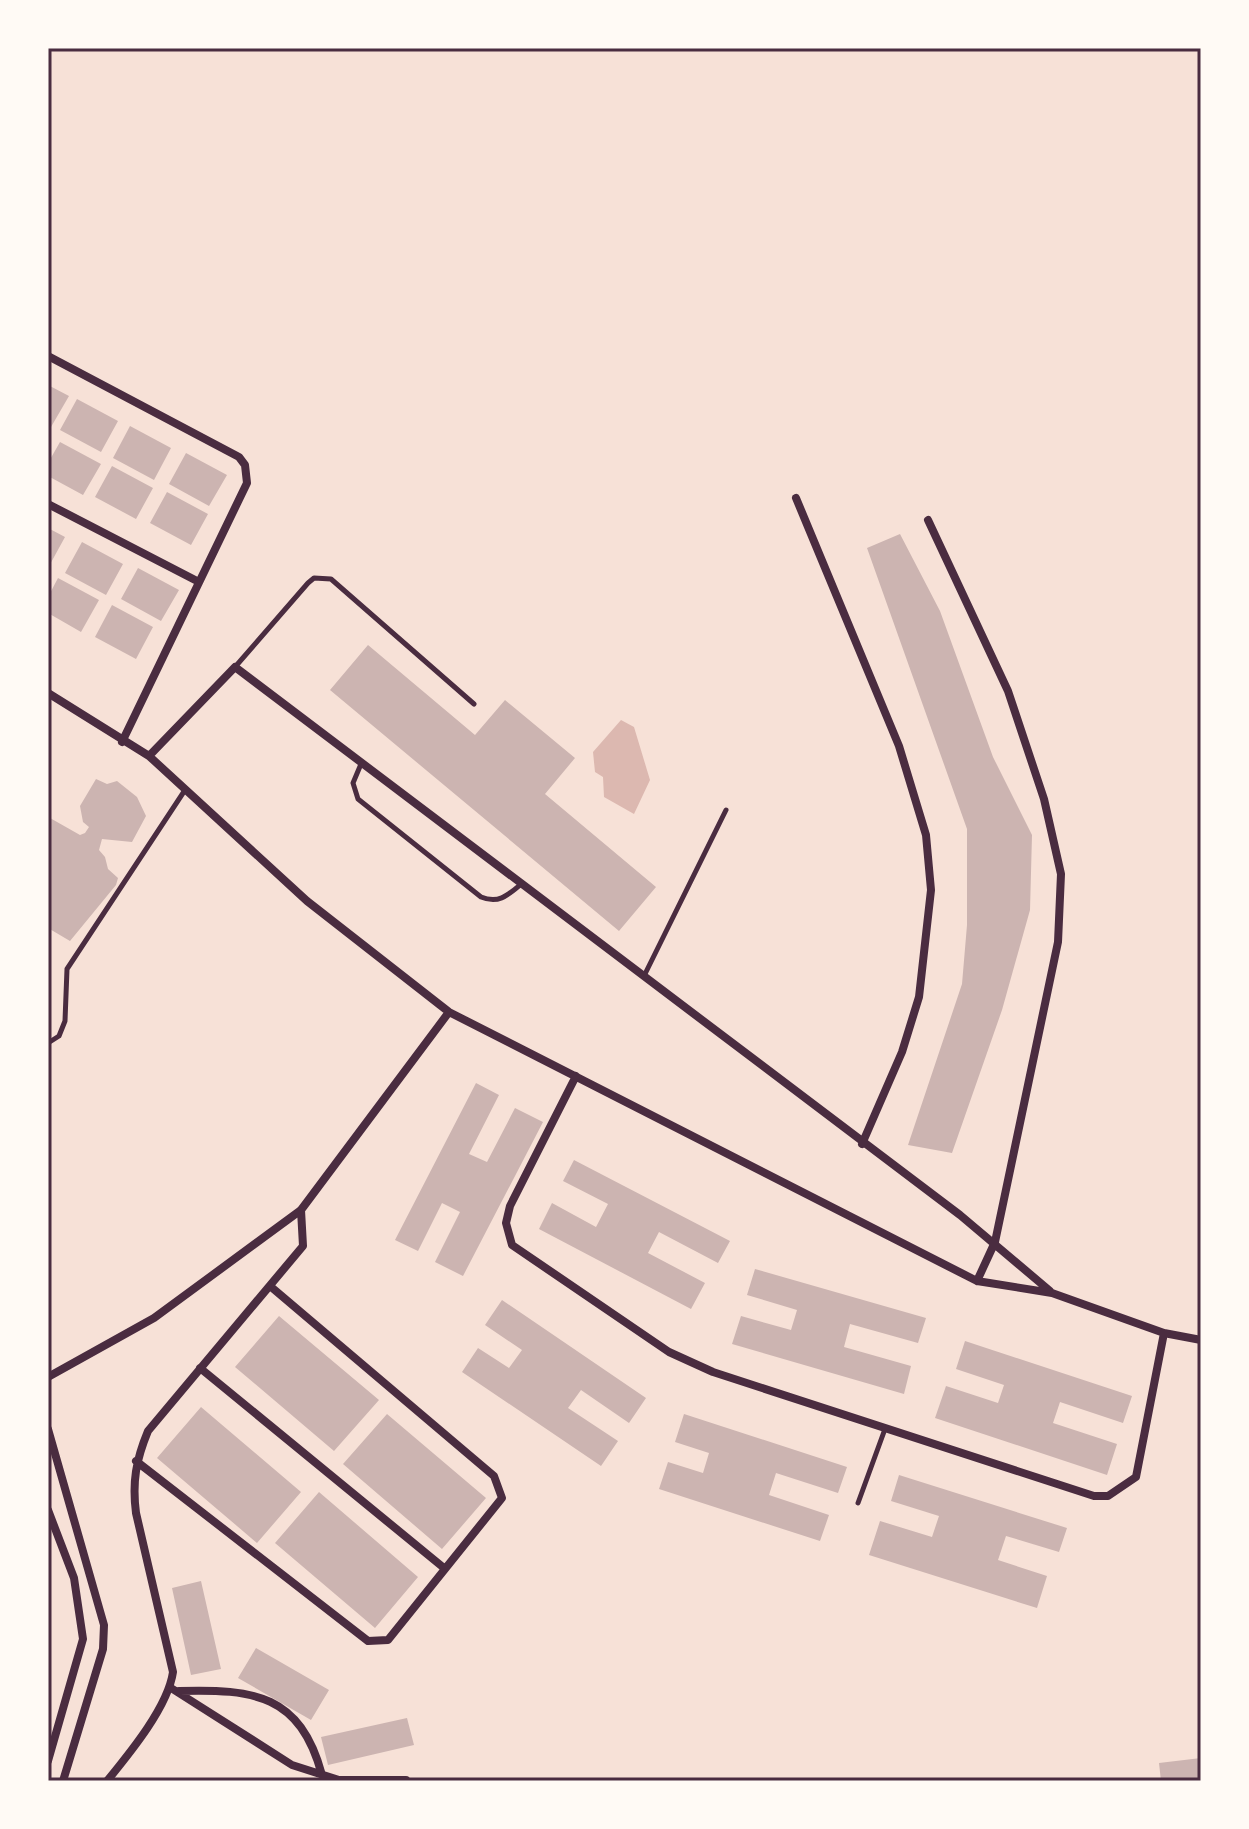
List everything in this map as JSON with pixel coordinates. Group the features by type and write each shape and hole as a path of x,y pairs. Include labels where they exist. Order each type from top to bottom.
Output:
{"street":[{"path":"48,356 239,457 245,465 247,483 122,742"},
{"path":"796,498 899,746 926,835 931,890 919,997 902,1052 862,1144"},
{"path":"48,504 199,582"},
{"path":"928,520 1008,691 1044,799 1061,874 1058,942 995,1242 977,1281"},
{"path":"149,756 235,667 995,1242 1052,1293"},
{"path":"48,693 122,742 149,756 307,901 449,1012 977,1281 1052,1293 1164,1333 1201,1340"},
{"path":"48,1377 154,1318 301,1210 449,1012"},
{"path":"576,1076 510,1206 506,1223 512,1245 669,1352 713,1372 1094,1496 1108,1496 1136,1477 1164,1333"},
{"path":"107,1781 174,1689 171,1663 136,1513 133,1487 136,1461 148,1431 303,1246 301,1210"},
{"path":"136,1461 368,1641 388,1640 502,1498 494,1476 270,1286"},
{"path":"200,1368 444,1568"},
{"path":"48,1429 104,1625 103,1649 63,1781"},
{"path":"48,1510 74,1578 83,1639 48,1761"},
{"path":"174,1689 239,1690 297,1718 316,1753 322,1775"},
{"path":"174,1689 243,1737 292,1765 339,1780 406,1780"}],"lane":[{"path":"235,667 308,583 324,577 331,579 474,704"},
{"path":"361,764 353,783 358,799 481,897 504,898 520,885"},
{"path":"48,1043 59,1036 65,1021 67,969 185,790"},
{"path":"643,977 726,810"},
{"path":"858,1503 885,1427"}],"shaded area":[{"path":"621,720 634,727 650,780 634,814 604,797 603,777 595,772 593,752"}],"building":[{"path":"48,385 69,396 51,427 48,425"},
{"path":"77,399 118,421 101,452 60,430"},
{"path":"130,426 171,448 154,480 113,458"},
{"path":"60,442 101,464 83,495 48,476 48,463"},
{"path":"186,453 227,475 209,506 169,484"},
{"path":"112,466 153,488 136,519 95,497"},
{"path":"167,492 208,514 191,545 150,523"},
{"path":"48,528 65,537 48,568"},
{"path":"900,534 940,611 993,757 1032,835 1030,910 1002,1010 952,1153 908,1145 962,984 967,925 967,829 867,548"},
{"path":"82,542 123,564 106,595 65,573"},
{"path":"138,568 179,590 161,621 121,599"},
{"path":"58,578 99,600 81,632 48,613 48,597"},
{"path":"112,605 153,627 136,659 95,637"},
{"path":"368,645 475,735 505,700 575,758 545,794 656,887 619,931 330,690"},
{"path":"96,779 107,784 117,781 137,797 146,816 132,842 102,839 99,850 105,857 108,869 118,878 116,885 70,941 48,928 48,821 50,818 80,835 85,833 89,827 83,822 80,806"},
{"path":"476,1083 499,1095 469,1154 487,1162 515,1108 543,1122 463,1276 435,1262 460,1212 442,1203 418,1251 395,1240"},
{"path":"574,1160 730,1241 718,1263 659,1232 648,1253 705,1283 691,1309 539,1229 552,1203 596,1227 608,1204 563,1181"},
{"path":"755,1269 926,1318 918,1343 850,1324 844,1347 911,1366 904,1394 732,1344 741,1316 791,1330 797,1310 747,1295"},
{"path":"502,1300 646,1398 629,1423 581,1390 568,1408 618,1441 601,1466 462,1372 478,1348 509,1368 522,1350 485,1325"},
{"path":"279,1316 379,1400 334,1451 235,1367"},
{"path":"965,1341 1132,1396 1123,1423 1060,1402 1053,1423 1117,1444 1107,1475 935,1418 946,1386 998,1403 1004,1385 956,1369"},
{"path":"201,1407 301,1492 257,1543 157,1458"},
{"path":"387,1414 486,1498 442,1549 343,1464"},
{"path":"684,1414 847,1467 838,1493 776,1473 769,1495 829,1515 820,1541 659,1489 668,1462 703,1473 709,1453 675,1442"},
{"path":"899,1475 1067,1528 1059,1552 1006,1536 998,1560 1047,1576 1037,1608 869,1555 880,1521 932,1537 939,1516 891,1501"},
{"path":"319,1492 418,1577 375,1628 275,1543"},
{"path":"201,1581 221,1669 191,1675 172,1588"},
{"path":"256,1648 329,1690 311,1720 238,1678"},
{"path":"407,1718 414,1745 328,1765 321,1737"},
{"path":"1201,1758 1201,1781 1161,1781 1159,1763"}]}
